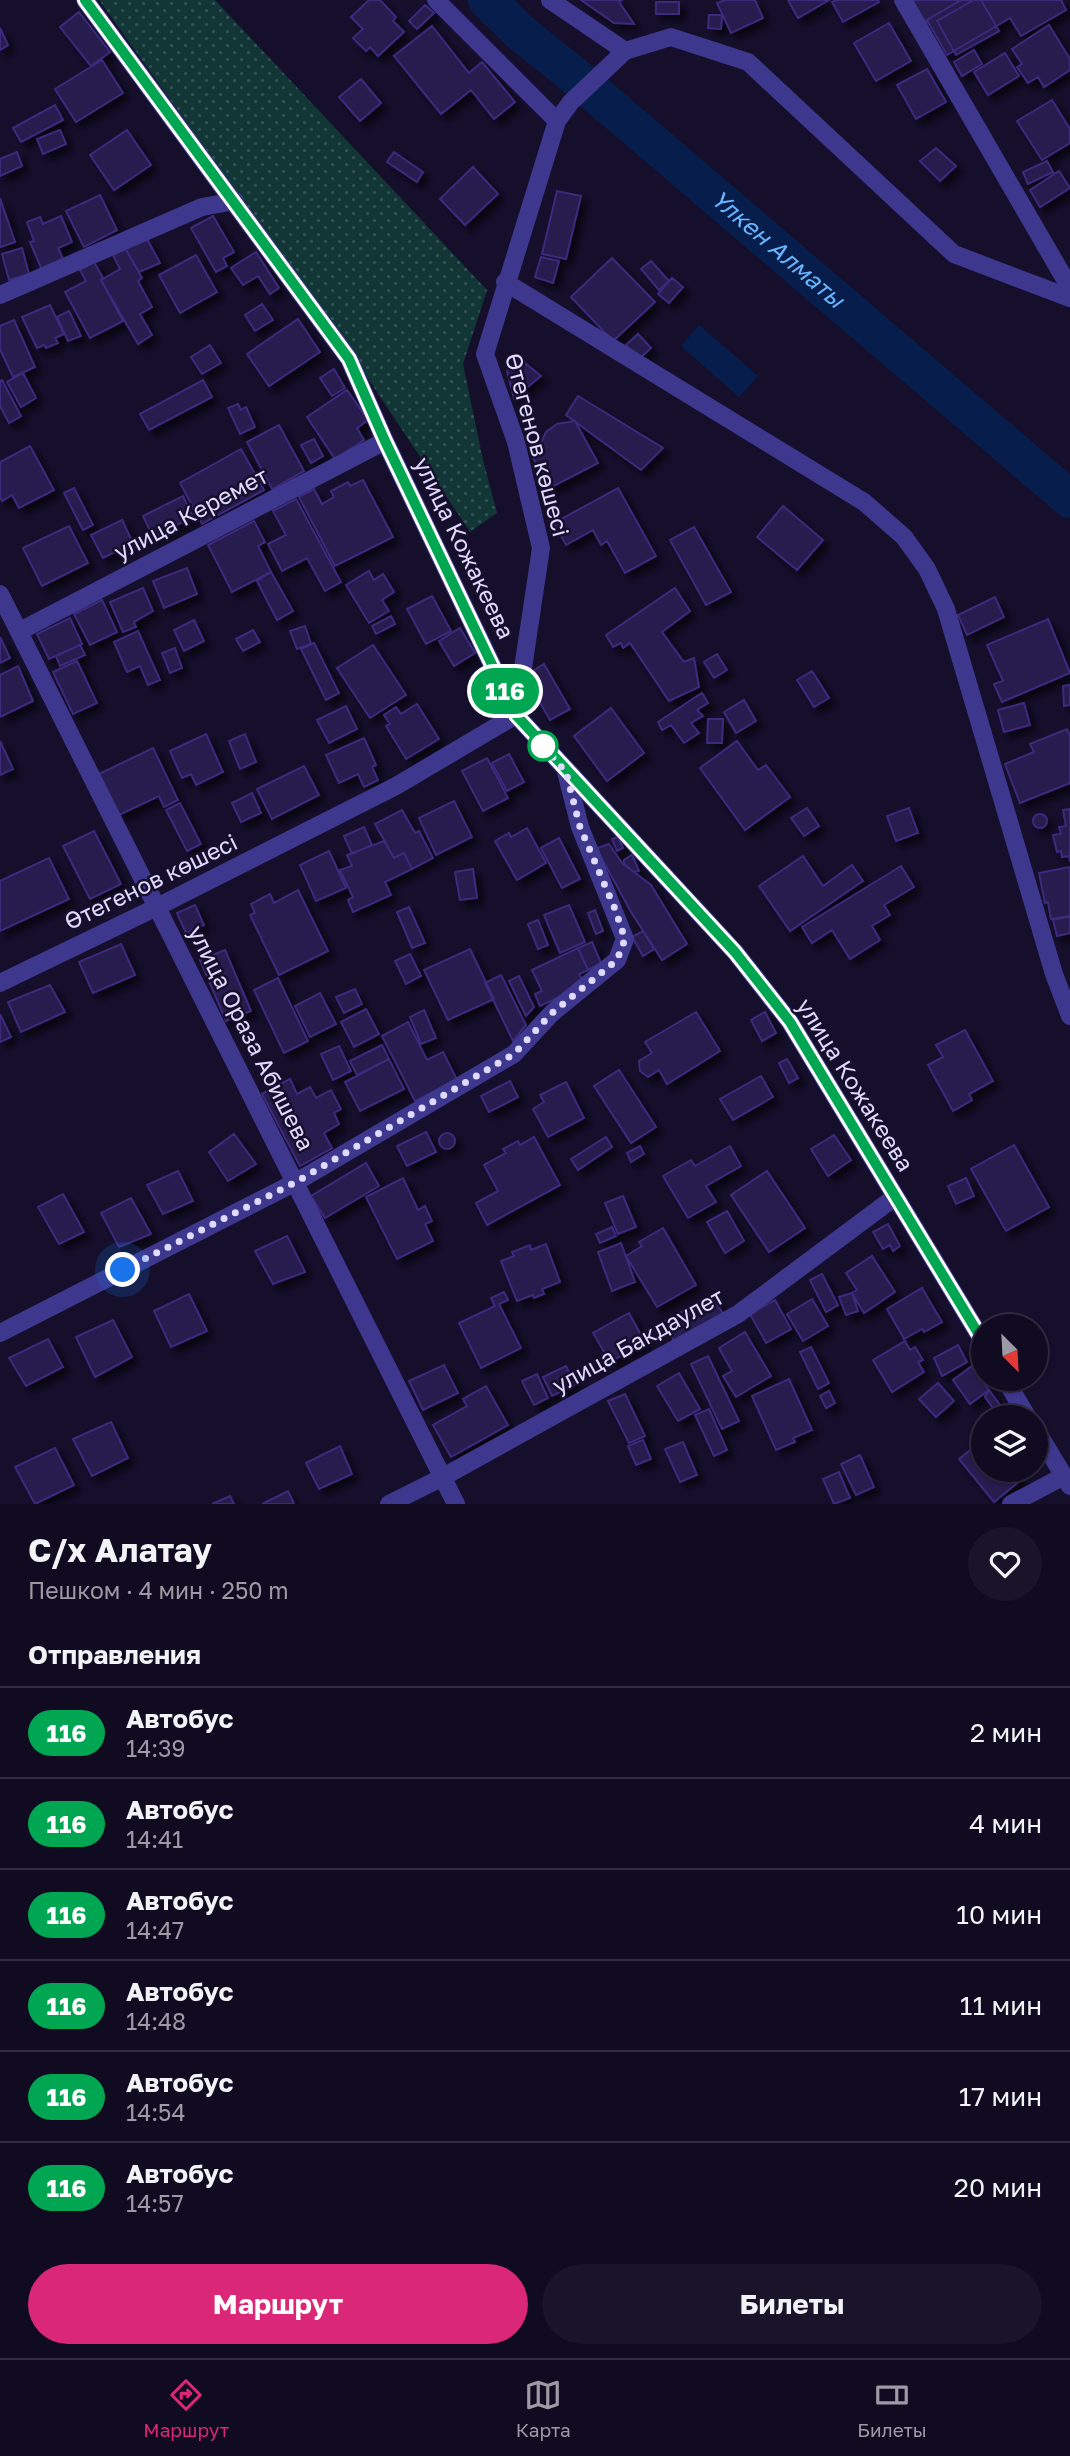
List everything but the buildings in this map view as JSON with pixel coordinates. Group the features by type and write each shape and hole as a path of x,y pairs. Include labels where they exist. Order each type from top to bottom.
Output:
{"street":[{"name":"улица Кожакеева","path":"85,0 349,359 385,441 516,715 735,952 790,1022 971,1322"},
{"path":"436,0 557,121"},
{"path":"550,0 625,51"},
{"path":"903,0 1070,288"},
{"name":"Өтегенов көшесі","path":"0,983 396,786 516,715 541,548 516,442 485,354 505,282 557,121 570,103 603,69 625,51 671,37 748,62 954,254 1070,298"},
{"path":"0,295 202,207 235,201"},
{"path":"505,282 864,502 904,537 927,569 946,609 1051,961 1070,1016"},
{"name":"улица Керемет","path":"20,631 385,441"},
{"name":"улица Ораза Абишева","path":"0,594 456,1504"},
{"path":"0,1333 296,1182 514,1054 552,1013 617,960 625,939 580,827 566,772"},
{"name":"улица Бакдаулет","path":"389,1504 443,1477 738,1314 895,1197"},
{"path":"1011,1504 1067,1481 1048,1450"}],"green space":[{"path":"99,0 215,0 487,290 463,364 497,513 470,532 353,356"}],"water":[{"path":"699,325 758,376 739,397 681,346"}],"waterway":[{"name":"Үлкен Алматы","path":"487,0 521,33 1070,499"}],"bus line":[{"name":"116","path":"85,0 349,359 385,441 516,715 735,952 790,1022 971,1321"}],"route":[{"path":"123,1270 296,1182 514,1054 552,1013 617,960 625,939 615,909 580,827 566,772 543,746"}]}
